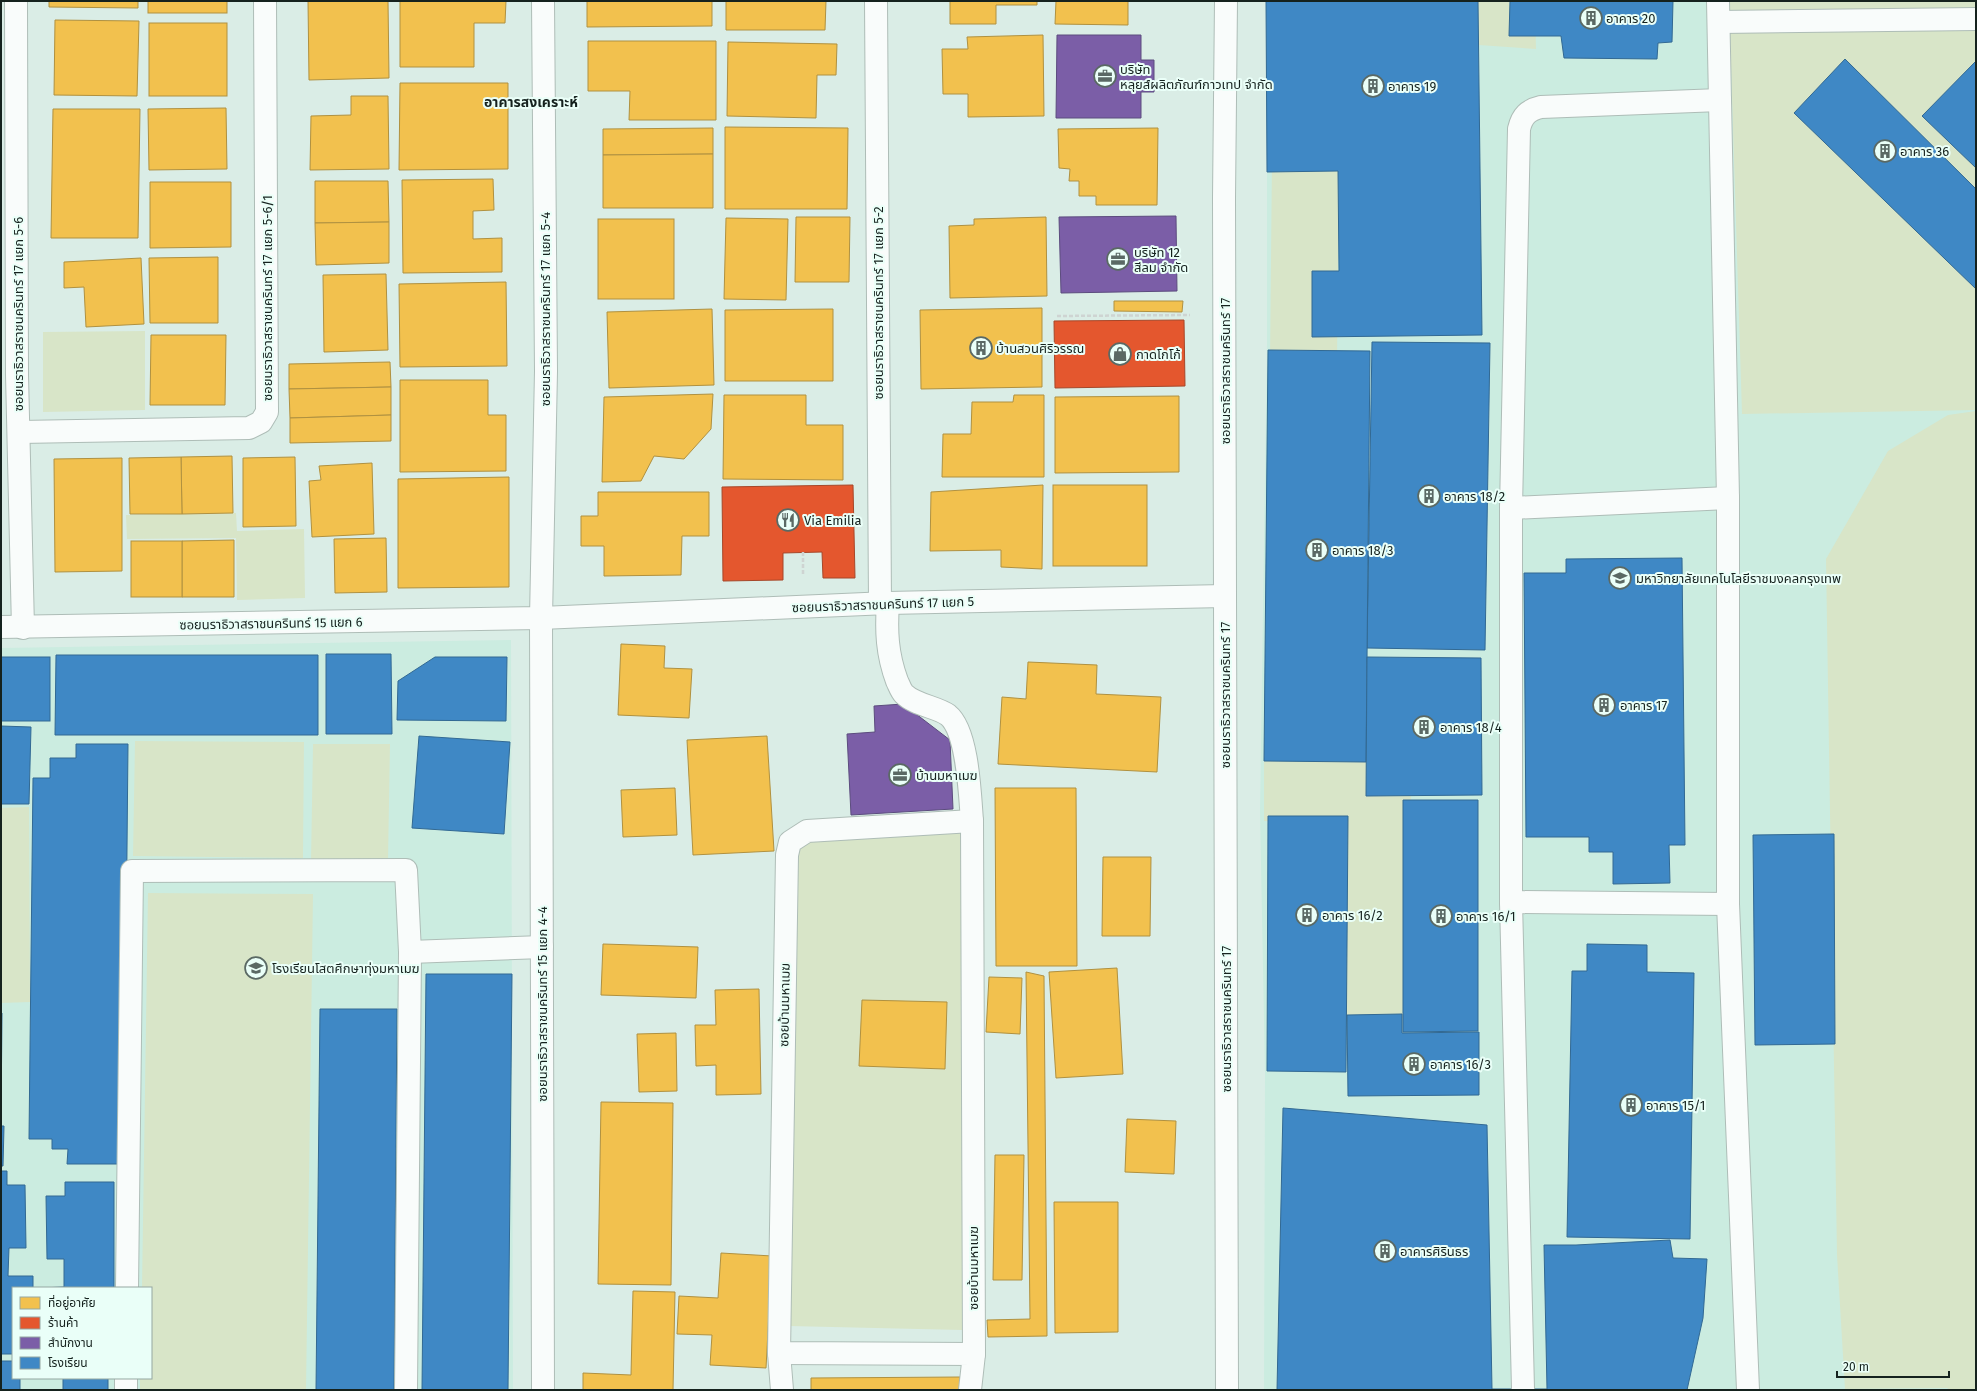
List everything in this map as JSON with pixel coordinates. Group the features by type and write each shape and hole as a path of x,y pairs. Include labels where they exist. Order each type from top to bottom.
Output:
{"street":[{"name":"ซอยนราธิวาสราชนครินทร์ 17 แยก 5-6","path":"16,1 9,403 20,432 23,628"},
{"name":"ซอยนราธิวาสราชนครินทร์ 17 แยก 5-6/1","path":"20,432 249,428 261,422 267,412 265,1"},
{"name":"ซอยนราธิวาสราชนครินทร์ 17 แยก 5-4","path":"541,618 546,372 544,1"},
{"name":"ซอยนราธิวาสราชนครินทร์ 17 แยก 5-2","path":"876,1 884,603"},
{"name":"ซอยนราธิวาสราชนครินทร์ 17","path":"1226,1 1224,190 1227,1390"},
{"path":"1718,1 1728,498 1728,904 1748,1390"},
{"path":"1719,22 1976,19"},
{"path":"1523,1389 1512,902 1511,508 1518,135 1521,120 1530,110 1541,107 1720,100"},
{"path":"1511,508 1728,498"},
{"name":"ซอยนราธิวาสราชนครินทร์ 17 แยก 5","path":"541,618 884,603 1225,596"},
{"name":"ซอยบ้านมหาเมฆ","path":"884,603 890,662 903,694 948,716 958,732 965,751 972,821 974,1354 970,1390"},
{"name":"ซอยนราธิวาสราชนครินทร์ 15 แยก 6","path":"1,628 541,618"},
{"name":"ซอยนราธิวาสราชนครินทร์ 15 แยก 4-4","path":"541,618 543,1390"},
{"name":"ซอยบ้านมหาเมฆ","path":"782,1390 779,1353 786,855 790,842 807,832 972,821"},
{"path":"127,1287 132,871 406,870 410,952 406,1390"},
{"path":"1512,902 1728,904"},
{"path":"410,952 542,947"},
{"path":"779,1353 974,1354"},
{"path":"126,1379 126,1390"}],"path":[{"path":"1057,316 1190,315"},
{"path":"803,552 804,579"}],"shaded area":[{"name":"มหาวิทยาลัยเทคโนโลยีราชมงคลกรุงเทพ","path":"1267,1 1976,1 1976,1390 1264,1390 1265,1071 1260,811 1267,344"},
{"path":"1402,1 1535,1 1536,49 1464,44"},
{"path":"1729,1 1976,1 1976,410 1742,414"},
{"path":"1272,155 1339,155 1337,363 1270,362"},
{"path":"145,331 145,410 43,412 43,332"},
{"path":"1976,411 1976,1390 1950,1390 1947,1388 1845,1389 1837,1255 1826,559 1888,451 1948,415"},
{"path":"236,513 237,531 304,529 305,598 237,600 236,538 127,539 126,515"},
{"name":"โรงเรียนโสตศึกษาทุ่งมหาเมฆ","path":"511,640 513,1390 1,1390 1,648"},
{"path":"135,741 304,742 303,858 133,856"},
{"path":"1408,743 1422,1017 1317,1024 1337,824 1264,821 1264,749"},
{"path":"313,744 390,744 388,862 311,861"},
{"path":"29,807 30,1002 1,1003 1,808"},
{"path":"964,830 965,1219 962,1330 789,1326 795,853 803,840"},
{"path":"148,893 313,894 306,1390 140,1390 140,1379 152,1379 152,1287 142,1287"}],"building: ที่อยู่อาศัย":[{"path":"49,1 138,1 138,8 49,7"},
{"path":"148,1 227,1 227,13 148,13"},
{"path":"308,1 388,1 389,78 309,80"},
{"path":"400,1 506,1 505,23 474,23 474,67 400,67"},
{"path":"587,1 712,1 712,26 587,27"},
{"path":"726,1 826,1 825,30 726,30"},
{"path":"950,1 1037,1 1037,5 996,5 996,24 950,24"},
{"path":"1056,1 1128,1 1128,25 1055,24"},
{"path":"55,20 139,21 137,96 54,95"},
{"path":"149,23 227,23 227,96 149,96"},
{"path":"1043,35 1044,116 968,117 968,94 943,94 942,49 968,49 967,37"},
{"path":"588,41 716,41 716,120 629,120 630,91 588,91"},
{"path":"728,42 837,44 836,75 817,75 816,118 727,116"},
{"path":"400,83 508,83 508,169 399,170"},
{"path":"351,96 388,96 389,169 310,170 311,116 351,115"},
{"path":"226,108 227,169 149,170 148,109"},
{"path":"53,109 140,109 138,238 51,238"},
{"path":"725,127 848,128 847,209 725,209"},
{"path":"713,128 713,154 603,155 603,129"},
{"path":"1158,128 1157,205 1096,205 1096,196 1079,196 1079,181 1069,181 1070,169 1059,168 1058,129"},
{"path":"713,154 713,208 603,208 603,155"},
{"path":"493,179 494,210 473,211 473,239 502,238 502,272 403,273 402,180"},
{"path":"315,181 388,181 389,222 315,223"},
{"path":"150,182 231,182 231,247 150,248"},
{"path":"796,217 850,217 849,282 795,282"},
{"path":"1046,217 1047,296 950,298 949,226 974,225 974,219"},
{"path":"726,218 788,219 786,300 724,299"},
{"path":"598,219 674,219 674,299 598,299"},
{"path":"389,222 389,263 316,265 315,223"},
{"path":"218,257 218,323 150,323 149,258"},
{"path":"141,258 144,324 86,327 84,287 64,288 64,262"},
{"path":"386,274 388,350 324,352 323,275"},
{"path":"506,282 507,366 400,367 399,284"},
{"path":"1114,301 1183,301 1182,312 1114,311"},
{"name":"บ้านสวนศิริวรรณ","path":"1042,308 1042,387 921,389 920,310"},
{"path":"712,309 714,385 609,388 607,312"},
{"path":"833,309 833,381 725,381 725,310"},
{"path":"151,335 226,335 225,405 150,405"},
{"path":"390,362 391,387 289,389 289,364"},
{"path":"400,380 488,380 488,415 506,415 506,471 400,472"},
{"path":"391,387 391,415 290,418 289,389"},
{"path":"713,394 711,429 684,459 654,456 641,481 602,482 604,397"},
{"path":"724,395 806,395 806,425 843,425 843,480 723,479"},
{"path":"1014,395 1044,395 1044,477 942,477 943,434 971,434 972,402 1013,402"},
{"path":"1179,396 1179,472 1055,473 1055,397"},
{"path":"391,415 391,441 290,443 290,418"},
{"path":"232,456 233,513 182,514 181,457"},
{"path":"181,457 182,514 130,514 129,458"},
{"path":"295,457 296,526 243,527 243,458"},
{"path":"122,458 122,571 55,572 54,459"},
{"path":"372,463 374,534 312,537 309,481 321,480 319,466"},
{"path":"509,477 509,587 398,588 398,479"},
{"path":"1043,485 1042,569 1001,567 1001,550 930,551 931,492"},
{"path":"1053,485 1147,485 1147,566 1053,566"},
{"path":"598,492 709,492 709,536 682,536 681,575 604,576 604,546 581,546 581,516 598,516"},
{"path":"386,538 387,592 335,593 334,539"},
{"path":"234,540 234,597 182,597 182,541"},
{"path":"131,541 182,541 182,597 131,597"},
{"path":"621,644 665,646 664,668 692,669 689,718 618,715"},
{"path":"1028,662 1097,665 1096,694 1161,697 1157,772 998,764 1002,697 1026,699"},
{"path":"767,736 774,851 693,855 687,740"},
{"path":"675,788 677,835 623,837 621,790"},
{"path":"995,788 1076,788 1077,966 996,966"},
{"path":"1103,857 1151,857 1150,936 1102,936"},
{"path":"603,944 698,947 696,998 601,995"},
{"path":"1117,968 1123,1074 1056,1078 1049,972"},
{"path":"1026,972 1044,976 1047,1336 988,1337 987,1320 1030,1319"},
{"path":"989,977 1022,978 1020,1034 986,1032"},
{"path":"759,989 761,1094 716,1095 716,1065 696,1066 695,1025 716,1025 715,990"},
{"path":"862,1000 947,1002 945,1069 859,1066"},
{"path":"676,1033 677,1091 639,1092 637,1034"},
{"path":"601,1102 673,1103 671,1285 598,1284"},
{"path":"1127,1119 1176,1121 1174,1174 1125,1172"},
{"path":"995,1155 1024,1155 1022,1280 993,1280"},
{"path":"1054,1202 1118,1202 1118,1332 1055,1333"},
{"path":"721,1253 772,1256 766,1368 710,1365 712,1335 677,1334 679,1296 718,1298"},
{"path":"633,1291 675,1292 673,1390 583,1390 583,1373 631,1375"},
{"path":"960,1377 960,1390 811,1390 811,1378"}],"building: ร้านค้า":[{"name":"กาดโกโก้","path":"1184,320 1185,386 1055,388 1054,321"},
{"name":"Via Emilia","path":"853,485 855,578 823,578 822,552 783,553 783,580 723,581 722,487"}],"building: สำนักงาน":[{"name":"บริษัท หลุยส์ผลิตภัณฑ์กาวเทป จำกัด","path":"1057,35 1141,35 1141,60 1154,60 1154,92 1141,92 1141,118 1056,118"},
{"name":"บริษัท 12 สีลม จำกัด","path":"1176,216 1177,291 1061,293 1059,217"},
{"name":"บ้านมหาเมฆ","path":"903,704 950,740 953,809 851,815 847,734 875,732 874,706"}],"building: โรงเรียน":[{"name":"อาคาร 19","path":"1266,1 1478,1 1482,335 1312,337 1312,271 1339,271 1338,171 1267,172"},
{"name":"อาคาร 20","path":"1510,1 1673,1 1672,42 1658,43 1657,59 1564,58 1561,36 1509,36"},
{"name":"อาคาร 36","path":"1845,59 1976,189 1976,289 1794,113"},
{"path":"1976,61 1976,168 1922,116"},
{"name":"อาคาร 18/2","path":"1372,342 1490,343 1485,650 1367,648"},
{"name":"อาคาร 18/3","path":"1268,350 1370,351 1366,762 1264,761"},
{"name":"อาคาร 17","path":"1682,558 1685,845 1669,845 1670,883 1613,884 1613,852 1589,852 1589,837 1526,837 1524,573 1566,573 1566,559"},
{"path":"326,654 391,654 392,734 326,734"},
{"path":"56,655 318,655 318,735 55,735"},
{"path":"1,657 50,657 50,721 1,721"},
{"path":"435,657 507,657 506,721 397,720 398,681"},
{"name":"อาคาร 18/4","path":"1367,657 1481,658 1482,795 1366,796"},
{"path":"1,726 31,727 29,804 1,804"},
{"path":"419,736 510,742 504,834 412,828"},
{"path":"76,744 128,744 124,1164 67,1164 68,1149 52,1149 52,1139 29,1139 33,778 50,778 50,758 76,758"},
{"name":"อาคาร 16/1","path":"1403,800 1478,800 1478,1031 1403,1032"},
{"name":"อาคาร 16/2","path":"1268,816 1348,816 1346,1072 1267,1071"},
{"path":"1834,834 1835,1044 1755,1045 1753,835"},
{"name":"อาคาร 15/1","path":"1587,944 1647,945 1647,972 1694,973 1690,1239 1567,1237 1572,971 1587,971"},
{"path":"426,974 512,974 508,1390 422,1390"},
{"path":"320,1009 397,1009 394,1390 316,1390"},
{"path":"1,1013 2,1013 1,1118"},
{"name":"อาคาร 16/3","path":"1402,1014 1402,1033 1479,1032 1479,1095 1348,1096 1347,1015"},
{"name":"อาคารศิรินธร","path":"1283,1108 1487,1125 1492,1389 1547,1389 1544,1245 1576,1245 1670,1240 1673,1258 1707,1259 1703,1318 1687,1390 1277,1390"},
{"path":"1,1126 4,1126 3,1166 1,1166"},
{"path":"1,1171 7,1171 7,1185 25,1185 26,1248 9,1248 8,1276 33,1276 33,1287 12,1287 12,1354 1,1354"},
{"path":"65,1182 114,1182 114,1287 64,1287 64,1259 47,1259 46,1196 65,1196"},
{"path":"1,1361 12,1361 12,1379 20,1379 20,1390 1,1390"},
{"path":"63,1379 108,1379 108,1390 63,1390"}],"place":[{"name":"อาคาร 20","path":"1591,18"},
{"name":"บริษัท หลุยส์ผลิตภัณฑ์กาวเทป จำกัด","path":"1105,76"},
{"name":"อาคาร 19","path":"1373,86"},
{"name":"อาคาร 36","path":"1885,151"},
{"name":"บริษัท 12 สีลม จำกัด","path":"1118,259"},
{"name":"บ้านสวนศิริวรรณ","path":"981,348"},
{"name":"กาดโกโก้","path":"1120,354"},
{"name":"อาคาร 18/2","path":"1429,496"},
{"name":"Via Emilia","path":"788,520"},
{"name":"อาคาร 18/3","path":"1317,550"},
{"name":"มหาวิทยาลัยเทคโนโลยีราชมงคลกรุงเทพ","path":"1620,578"},
{"name":"อาคาร 17","path":"1604,705"},
{"name":"อาคาร 18/4","path":"1424,727"},
{"name":"บ้านมหาเมฆ","path":"900,775"},
{"name":"อาคาร 16/2","path":"1307,915"},
{"name":"อาคาร 16/1","path":"1441,916"},
{"name":"โรงเรียนโสตศึกษาทุ่งมหาเมฆ","path":"256,968"},
{"name":"อาคาร 16/3","path":"1414,1064"},
{"name":"อาคาร 15/1","path":"1631,1105"},
{"name":"อาคารศิรินธร","path":"1385,1251"}],"district":[{"name":"อาคารสงเคราะห์","path":"531,102"}]}
